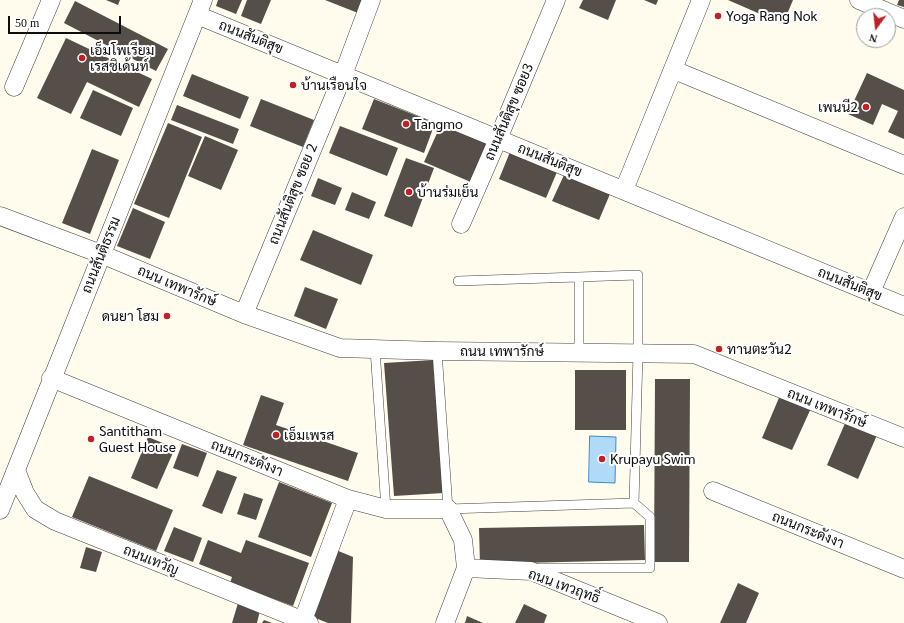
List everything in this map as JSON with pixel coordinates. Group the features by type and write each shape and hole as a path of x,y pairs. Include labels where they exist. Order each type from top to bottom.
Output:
{"street":[{"path":"14,87 51,0"},
{"name":"ถนนสันติสุข ซอย 2","path":"244,314 343,75 371,0"},
{"name":"ถนนสันติสุข ซอย3","path":"461,224 556,0"},
{"path":"624,190 674,70 701,0"},
{"path":"859,0 904,19"},
{"name":"ถนนสันติสุข","path":"200,7 343,75 904,306"},
{"name":"ถนนสันติธรรม","path":"0,510 51,378 200,7"},
{"path":"674,70 904,165"},
{"name":"ถนน เทพารักษ์","path":"0,216 101,254 244,314 340,348 437,351 694,354 904,438"},
{"path":"871,292 904,217"},
{"name":"ถนนกระดังงา","path":"51,378 348,499 386,509 448,509"},
{"name":"ถนนเทวัญ","path":"16,470 25,493 35,509 55,521 305,622"},
{"name":"ถนนกระดังงา","path":"713,491 904,569"},
{"path":"305,622 348,499"},
{"path":"445,623 466,568 463,540 448,509"},
{"name":"ถนน เทวฤทธิ์","path":"466,568 531,571 658,623"}],"lane":[{"path":"458,281 638,275 638,353 634,503"},
{"path":"579,352 580,277"},
{"path":"376,349 386,509"},
{"path":"437,351 448,509 634,503 650,517 650,568 539,568"}],"water":[{"name":"Krupayu Swim","path":"590,436 616,437 615,483 589,482"}],"building":[{"path":"106,0 120,0 118,5"},
{"path":"218,0 242,0 236,14 216,6"},
{"path":"247,0 271,0 261,24 241,16"},
{"path":"325,0 363,0 358,13"},
{"path":"583,0 616,0 608,20 579,8"},
{"path":"644,0 658,0 656,5"},
{"path":"728,0 793,0 783,24"},
{"path":"899,0 904,0 904,7 897,5"},
{"path":"75,1 168,49 156,71 64,23"},
{"name":"เอ็มโพเรียม เรสซิเด้นท์","path":"66,38 152,79 139,107 87,82 71,114 37,98"},
{"name":"เพนนี2","path":"867,73 904,90 904,139 888,132 898,111 882,104 873,125 848,114"},
{"path":"192,74 249,97 240,119 183,96"},
{"path":"93,90 133,108 121,136 80,118"},
{"path":"261,99 314,120 303,147 250,126"},
{"path":"374,99 435,123 424,153 362,129"},
{"path":"177,105 239,129 233,144 171,120"},
{"path":"442,122 490,142 473,183 424,162"},
{"path":"168,123 202,137 169,218 134,204"},
{"path":"340,126 398,148 387,176 329,153"},
{"path":"205,136 238,150 221,190 188,176"},
{"path":"92,149 119,160 90,234 62,223"},
{"path":"510,152 557,172 546,198 499,179"},
{"name":"บ้านร่มเย็น","path":"406,158 434,168 412,227 384,216"},
{"path":"564,175 610,194 599,220 552,201"},
{"path":"318,178 342,188 335,205 311,196"},
{"path":"352,192 376,202 369,219 345,210"},
{"path":"133,208 165,222 150,259 117,246"},
{"path":"313,230 373,255 361,285 300,260"},
{"path":"305,287 338,299 326,329 294,316"},
{"path":"433,360 444,493 394,496 384,363"},
{"path":"575,370 626,370 626,430 575,430"},
{"path":"655,379 690,379 689,562 654,562"},
{"path":"781,393 812,406 792,450 762,438"},
{"name":"เอ็มเพรส","path":"261,395 284,403 276,425 358,453 348,481 243,445"},
{"path":"846,421 877,435 858,479 827,465"},
{"path":"148,437 175,448 157,489 131,478"},
{"path":"182,444 207,453 198,477 173,468"},
{"path":"217,470 237,477 222,514 202,506"},
{"path":"89,476 173,510 156,551 72,517"},
{"path":"279,482 332,503 311,557 258,537"},
{"path":"244,493 263,499 256,520 237,514"},
{"path":"644,525 645,560 480,564 479,528"},
{"path":"174,527 202,538 193,562 164,551"},
{"path":"208,540 241,553 246,540 309,563 293,606 230,583 232,577 199,564"},
{"path":"86,547 102,552 96,572 80,568"},
{"path":"336,550 353,557 351,623 328,623 310,616"},
{"path":"738,583 759,593 746,623 720,623"},
{"path":"238,603 260,610 257,623 232,623"},
{"path":"524,604 547,615 544,623 515,623"},
{"path":"467,616 483,623 465,623"},
{"path":"264,620 272,623 262,623"}],"place":[{"name":"Yoga Rang Nok","path":"718,16"},
{"name":"เอ็มโพเรียม เรสซิเด้นท์","path":"82,58"},
{"name":"บ้านเรือนใจ","path":"293,85"},
{"name":"เพนนี2","path":"866,107"},
{"name":"Tangmo","path":"406,124"},
{"name":"บ้านร่มเย็น","path":"409,192"},
{"name":"ดนยา โฮม","path":"167,316"},
{"name":"ทานตะวัน2","path":"719,349"},
{"name":"เอ็มเพรส","path":"276,435"},
{"name":"Santitham Guest House","path":"91,439"},
{"name":"Krupayu Swim","path":"602,459"}]}
